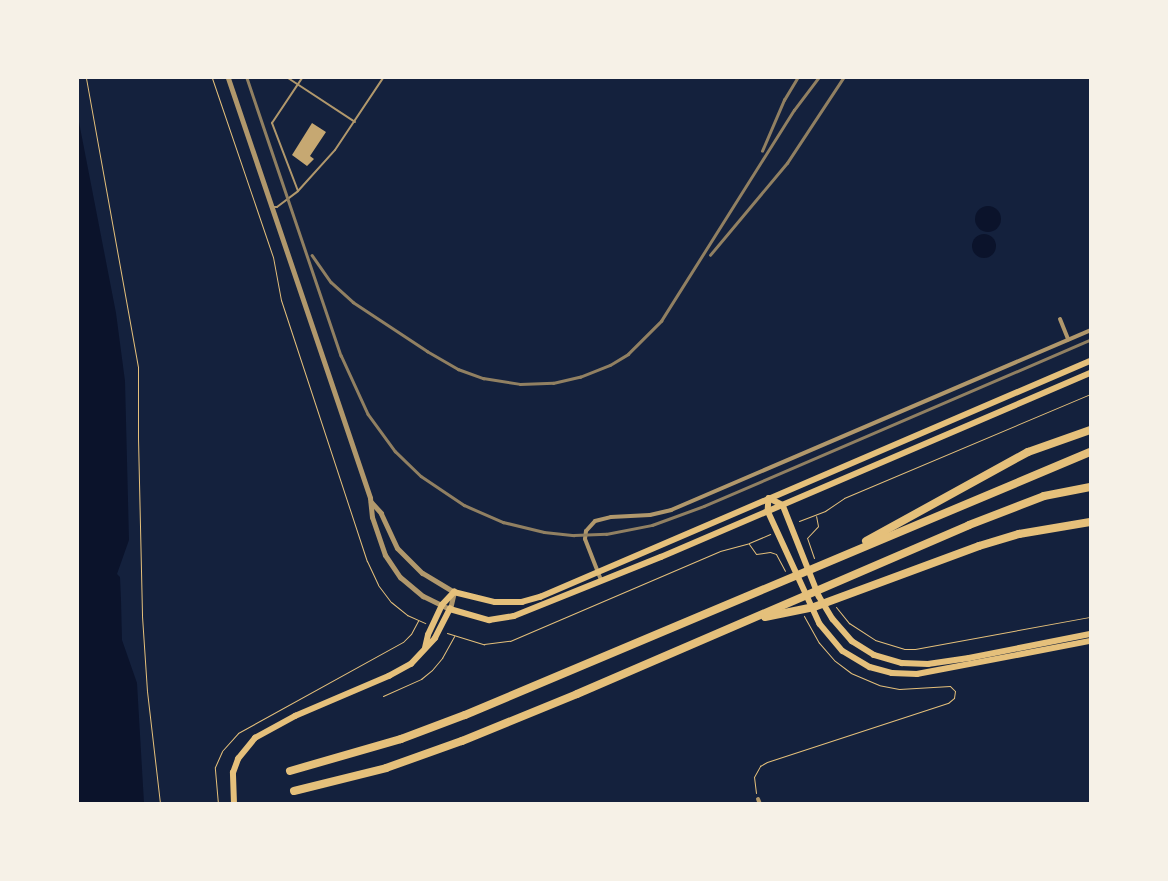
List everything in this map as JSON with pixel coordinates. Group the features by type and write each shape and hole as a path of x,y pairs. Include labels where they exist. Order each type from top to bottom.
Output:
{"highway":[{"path":"838,557 1028,452 1090,430"},
{"path":"290,771 401,740 465,715 1090,452"},
{"path":"294,792 419,757 577,694 1026,502 1053,494 1090,487"},
{"path":"750,620 814,608 979,546 1019,534 1090,522"}],"main road":[{"path":"425,648 428,635 442,605 454,592 488,601 522,602 540,597 1090,361"},
{"path":"234,804 233,773 238,759 254,738 295,716 402,670 411,664 435,638 450,609 489,620 508,617 783,505 1090,373"},
{"path":"769,498 783,505 819,596 832,619 846,636 862,649 888,661 928,664 969,658 1090,634"},
{"path":"769,498 768,511 820,624 843,652 855,660 883,671 902,674 943,670 1090,642"}],"street":[{"path":"228,78 371,502 372,516 385,555 400,577 423,596 450,609 454,592 422,573 397,548 381,513 371,502"},
{"path":"1060,320 1068,339"},
{"path":"601,580 584,539 586,531 595,521 611,517 650,515 671,510 1090,330"},
{"path":"758,798 760,804"}],"lane":[{"path":"288,78 355,122"},
{"path":"298,192 272,123 302,78"},
{"path":"271,207 277,208 298,192 335,150 383,78"}],"path":[{"path":"86,78 138,367 142,616 147,691 160,804"},
{"path":"212,78 273,257 281,300 367,560 384,593 399,608 418,620 411,634 403,642 247,727 222,752 215,767 218,804"},
{"path":"791,524 815,515 844,498 1090,394"},
{"path":"810,549 807,538 818,526 815,515"},
{"path":"383,696 421,679 432,670 442,658 454,635 484,644 510,641 720,551 749,543 777,531"},
{"path":"749,543 756,554 773,552 781,561"},
{"path":"842,615 854,626 875,640 904,649 915,649 1090,617"},
{"path":"758,798 754,777 763,764 951,702 954,698 954,691 950,686 944,685"}],"water":[{"path":"78,117 116,313 125,381 129,540 117,574 120,577 122,640 137,683 144,803 78,803"},
{"path":"988,206 997,210 1001,219 997,228 988,232 979,228 975,219 979,210"},
{"path":"984,234 992,238 996,246 992,254 984,258 976,254 972,246 976,238"}],"building":[{"path":"312,123 326,132 310,156 314,159 307,166 292,155"}],"railway":[{"path":"247,78 341,355 368,414 395,451 421,476 464,505 503,522 544,532 574,535 606,534 652,525 704,506 1090,340"},
{"path":"762,151 784,100 797,78"},
{"path":"312,255 331,282 353,302 427,351 458,369 483,378 520,384 553,383 580,377 610,365 628,354 661,321 794,110 818,78"},
{"path":"710,255 787,163 843,78"}]}
